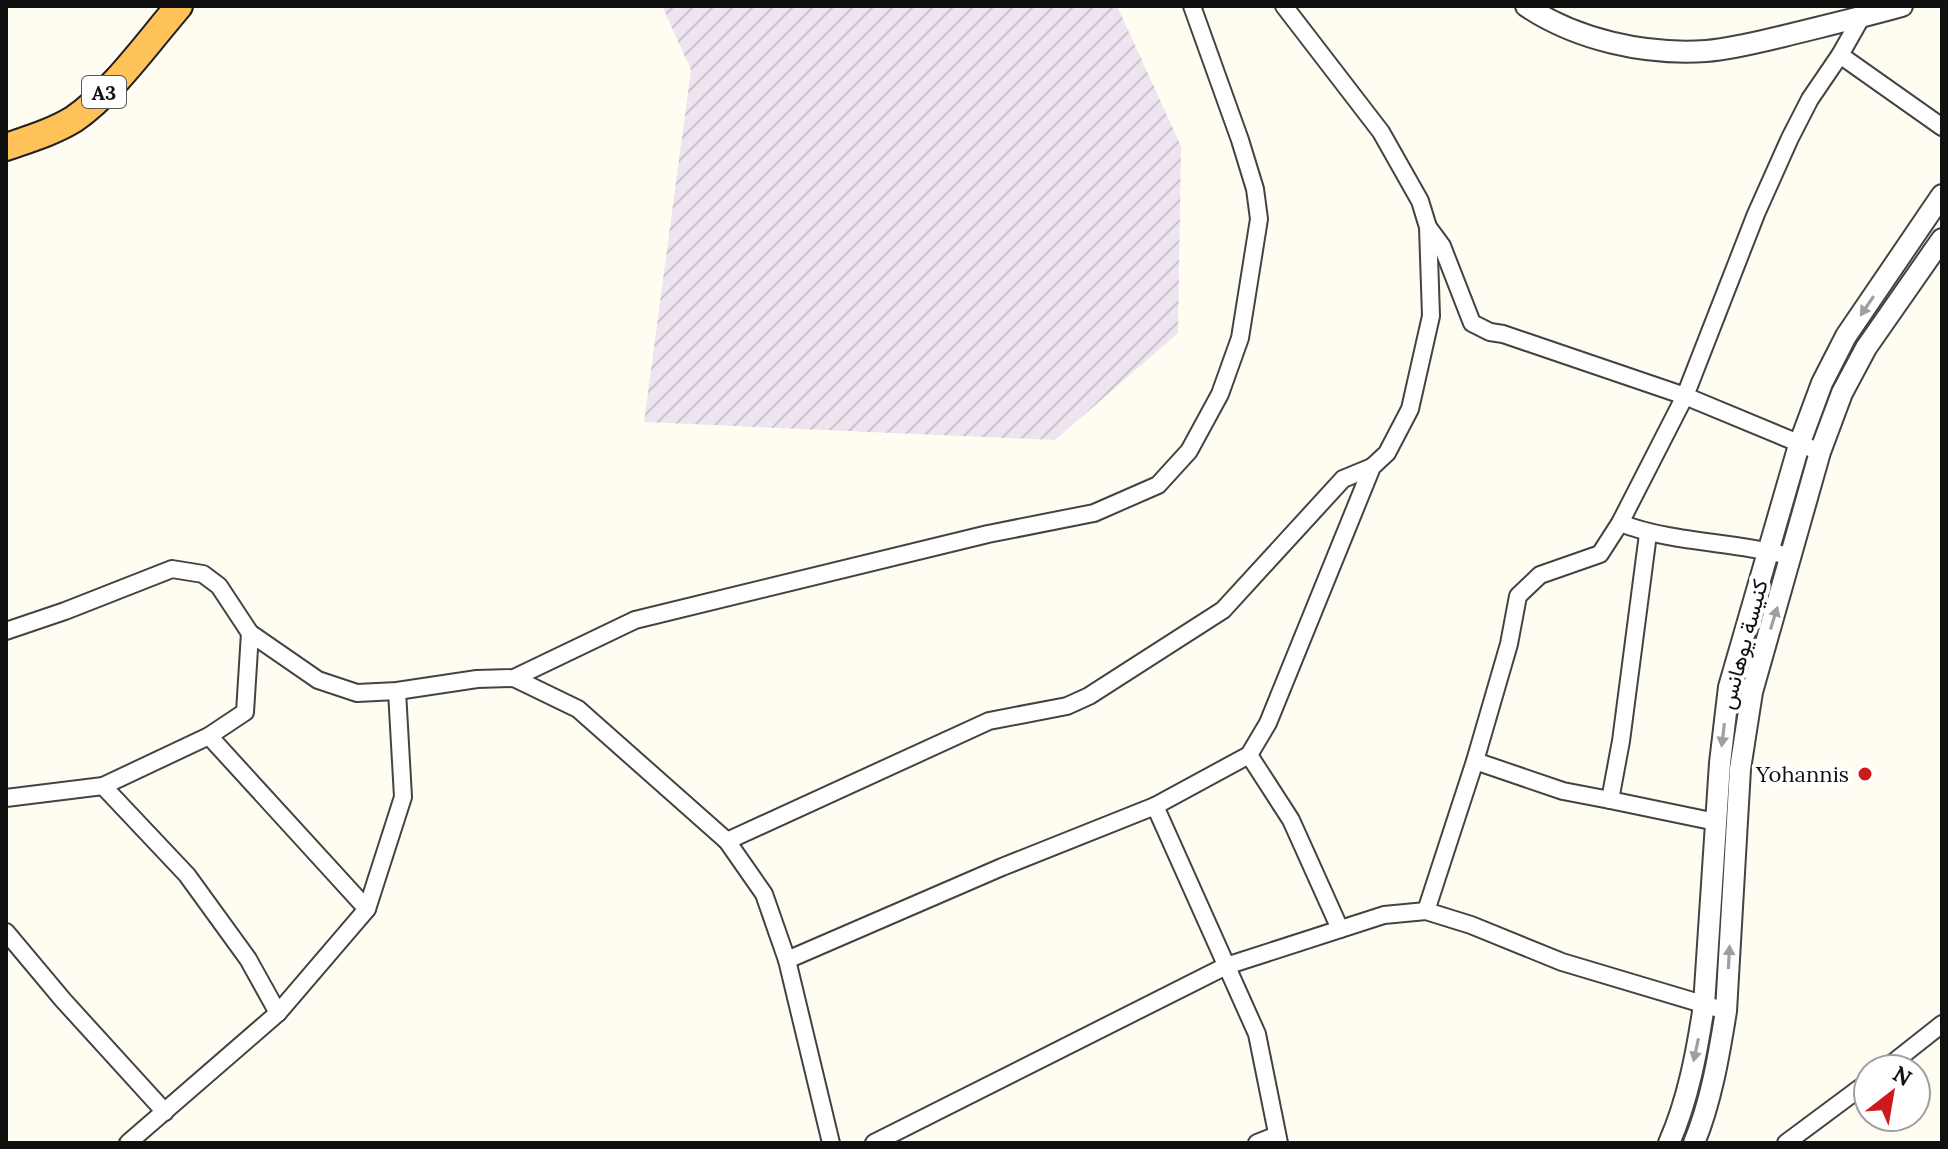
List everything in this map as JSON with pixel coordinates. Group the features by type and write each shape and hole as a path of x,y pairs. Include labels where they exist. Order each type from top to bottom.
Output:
{"highway":[{"name":"A3","path":"6,147 47,133 74,118 96,100 179,6"}],"street":[{"path":"6,631 172,569 203,574 219,586 250,633 318,680 357,693 397,691 477,679 514,678 635,620 988,534 1094,513 1158,485 1189,451 1220,394 1240,338 1259,219 1255,189 1240,140 1192,6"},
{"path":"727,841 989,721 1067,706 1089,696 1223,610 1343,479 1372,467 1387,453 1410,409 1431,316 1428,227 1420,201 1381,132 1284,6"},
{"path":"1526,6 1558,25 1612,42 1660,50 1707,51 1861,18 1902,6"},
{"path":"1426,911 1475,761 1509,644 1518,596 1540,575 1600,554 1620,523 1685,396 1756,214 1790,138 1810,99 1861,18"},
{"path":"1840,55 1942,127"},
{"path":"1669,1143 1680,1118 1698,1045 1704,1005 1729,687 1799,445 1822,383 1846,336 1942,195"},
{"path":"1428,227 1442,246 1472,323 1490,332 1685,396 1820,452"},
{"name":"كنيسة يوهانس","path":"1694,1143 1713,1080 1726,1011 1740,769 1752,692 1820,452 1842,393 1866,348 1942,239"},
{"path":"1897,261 1916,274"},
{"path":"787,960 1002,867 1155,806 1249,755 1268,723 1372,467"},
{"path":"1620,523 1648,534 1770,551 1792,557"},
{"path":"1610,800 1621,741 1648,534"},
{"path":"6,798 103,786 209,736 245,712 250,633"},
{"path":"514,678 578,709 727,841 764,894 787,960 831,1143"},
{"path":"128,1143 278,1013 367,909 403,797 397,691"},
{"path":"209,736 367,909"},
{"path":"1249,755 1291,820 1340,929"},
{"path":"1475,761 1563,791 1716,822"},
{"path":"103,786 187,875 248,959 278,1013"},
{"path":"1155,806 1257,1034 1278,1139 1257,1143"},
{"path":"874,1143 1226,966 1384,915 1426,911 1471,925 1562,962 1726,1011"},
{"path":"6,932 165,1112"},
{"path":"1905,1053 1942,1024"},
{"path":"1786,1143 1852,1094"}],"shaded area":[{"path":"662,6 1117,6 1181,146 1178,333 1055,440 644,422 691,70"}],"place":[{"name":"Yohannis","path":"1865,774"}]}
